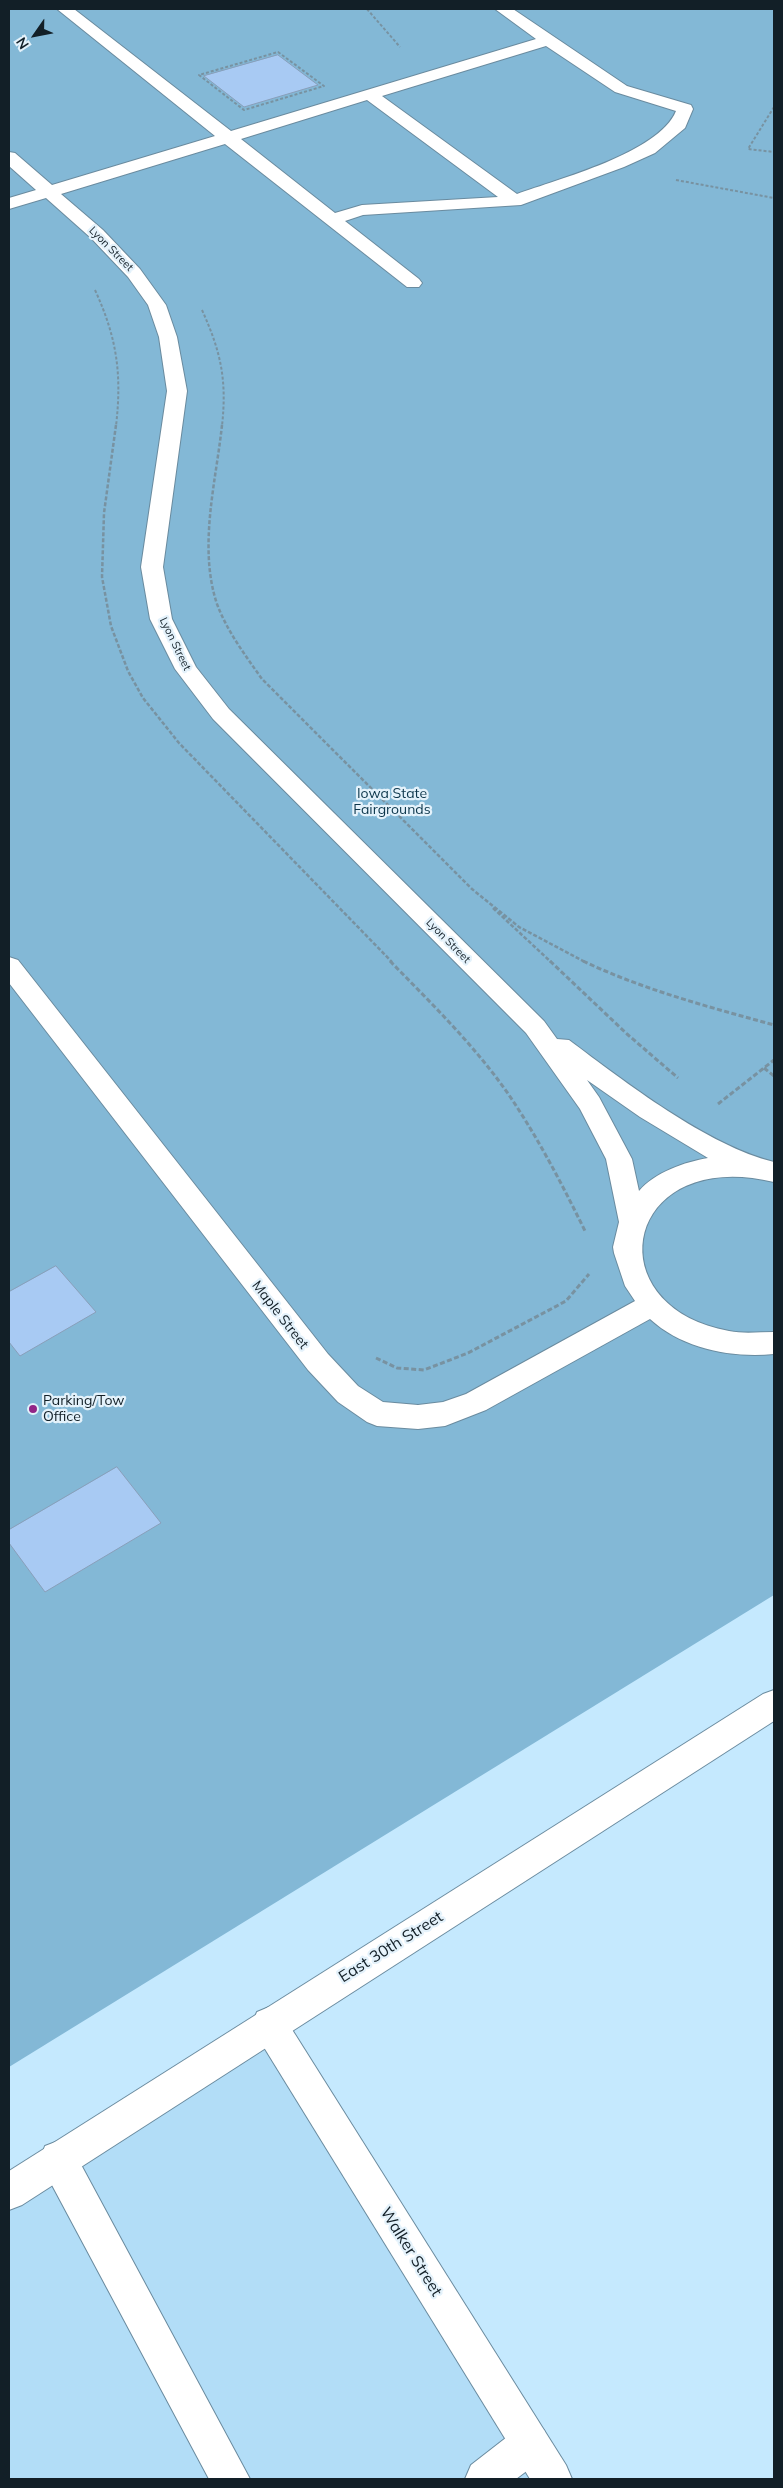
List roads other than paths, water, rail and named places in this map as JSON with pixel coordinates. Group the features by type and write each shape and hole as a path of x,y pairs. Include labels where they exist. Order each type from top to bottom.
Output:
{"main road":[{"path":"65,9 413,283"},
{"path":"332,219 362,210 515,201 618,164 649,149 679,124 685,109 621,88 503,9"},
{"path":"9,204 548,40"},
{"path":"370,95 515,201"},
{"name":"Lyon Street","path":"9,156 97,234 134,273 156,305 168,337 177,391 152,566 161,619 186,669 221,714 535,1028"},
{"name":"Maple Street","path":"9,966 318,1362 348,1394 378,1414 418,1417 453,1411 476,1402 652,1305"},
{"path":"535,1028 604,1080 717,1151 745,1166"},
{"path":"535,1028 590,1104 618,1159 632,1220 627,1248 634,1278 652,1305 681,1328 718,1342 758,1346 774,1343"},
{"path":"632,1220 649,1196 675,1177 708,1167 745,1166 774,1172"},
{"name":"East 30th Street","path":"9,2192 269,2024 774,1704"},
{"name":"Walker Street","path":"269,2024 552,2479"},
{"path":"58,2159 230,2479"},
{"path":"485,2479 530,2444"}],"place":[{"name":"Parking/Tow Office","path":"33,1409"}],"park label":[{"name":"Iowa State Fairgrounds","path":"392,802"}]}
